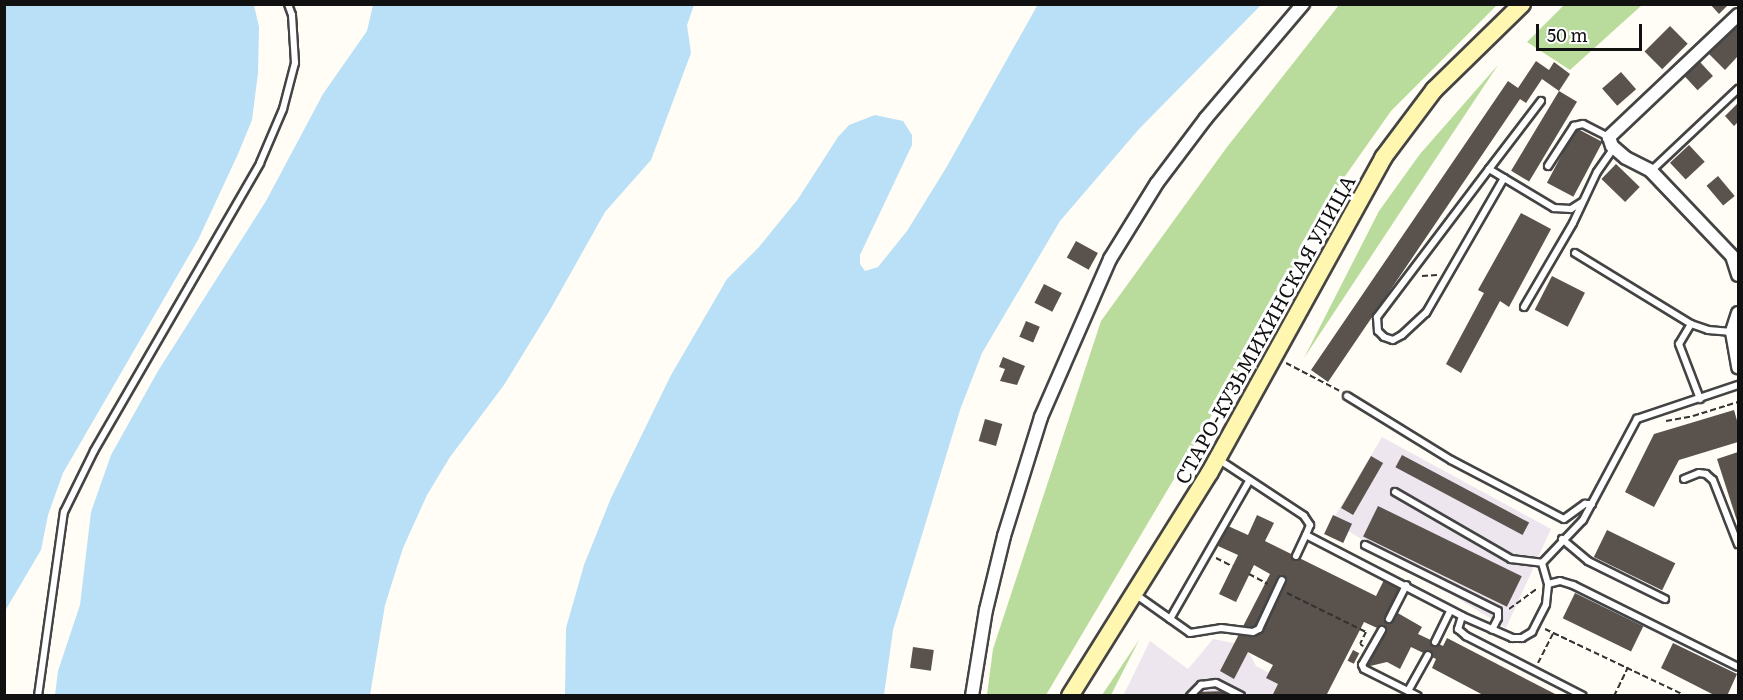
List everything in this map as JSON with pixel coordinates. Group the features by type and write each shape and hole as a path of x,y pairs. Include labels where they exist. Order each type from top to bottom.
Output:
{"main road":[{"name":"СТАРО-КУЗЬМИХИНСКАЯ УЛИЦА","path":"1070,696 1217,459 1335,243 1400,133 1434,90 1522,4"}],"street":[{"path":"972,696 986,610 996,568 1038,428 1110,259 1157,183 1206,117 1304,4"},
{"path":"1738,15 1612,143 1626,158 1651,171 1735,253 1738,275"},
{"path":"1738,314 1732,332 1738,367"}],"lane":[{"path":"38,696 64,512 94,451 260,163 283,109 295,63 292,15 288,4"},
{"path":"1651,171 1738,89"},
{"path":"1504,178 1426,313 1393,340 1378,331 1377,317 1541,101"},
{"path":"1524,307 1573,223 1612,143 1582,124 1574,126 1548,166"},
{"path":"1489,169 1554,208 1571,209 1582,202"},
{"path":"1575,253 1691,324 1708,330 1732,332"},
{"path":"1691,324 1679,344 1700,399"},
{"path":"1542,563 1562,539 1583,520 1637,419 1738,385"},
{"path":"1347,396 1451,460 1564,519 1585,504 1592,504"},
{"path":"1217,459 1304,516 1310,525 1296,556"},
{"path":"1684,479 1699,473 1706,474 1713,480 1738,544"},
{"path":"1170,619 1249,482"},
{"path":"1395,492 1511,559 1542,563"},
{"path":"1306,535 1406,585 1411,591 1512,638 1522,638 1532,632 1546,604 1548,584 1542,563"},
{"path":"1562,539 1588,561 1665,599"},
{"path":"1365,545 1498,611 1498,618 1492,630"},
{"path":"1134,594 1190,633 1221,628 1253,632 1259,628 1282,580"},
{"path":"1548,584 1560,581 1573,585 1738,667"},
{"path":"1389,619 1406,585"},
{"path":"1434,642 1450,610"},
{"path":"1462,616 1458,629 1466,636 1583,696"},
{"path":"1382,630 1362,665 1364,669 1418,696"},
{"path":"1408,691 1428,655"},
{"path":"1190,696 1201,685 1216,683 1241,696"}],"path":[{"path":"1407,276 1449,275"},
{"path":"1275,356 1347,396"},
{"path":"1660,421 1693,415 1738,402"},
{"path":"1207,554 1232,566"},
{"path":"1249,574 1259,579"},
{"path":"1498,611 1505,611 1548,584"},
{"path":"1278,589 1366,632 1360,644"},
{"path":"1538,623 1553,634 1686,696"},
{"path":"1537,665 1553,634"},
{"path":"1614,696 1628,667"}],"shaded area":[{"path":"1382,437 1551,529 1506,628 1332,521"},
{"path":"1213,639 1245,645 1256,666 1311,695 1123,696 1150,641 1188,669"}],"green space":[{"path":"1339,5 1497,5 1391,111 1331,196 1251,349 1046,695 987,695 993,649 1101,321 1227,147"},
{"path":"1564,5 1642,5 1570,70 1527,42"},
{"path":"1498,65 1304,358 1379,211 1420,154"},
{"path":"1139,640 1111,695 1102,695"}],"water":[{"path":"5,4 254,5 259,27 258,73 252,120 238,154 198,240 63,473 48,515 41,550 5,611"},
{"path":"373,5 694,5 687,25 691,53 651,160 605,212 550,310 504,385 450,457 427,495 403,548 385,605 370,695 55,695 58,671 80,605 91,512 111,455 158,371 266,201 323,94 367,31"},
{"path":"1261,5 1139,129 1060,221 982,353 960,410 893,630 884,695 565,695 566,628 584,565 611,498 671,375 727,279 759,247 798,199 838,137 849,125 875,115 903,121 912,135 912,145 860,255 860,264 865,271 878,267 907,231 946,168 1037,6"}],"building":[{"path":"1710,4 1729,4 1719,14"},
{"path":"1738,22 1738,56 1725,70 1708,53"},
{"path":"1670,26 1688,44 1662,69 1645,51"},
{"path":"1536,61 1549,70 1554,62 1570,74 1559,91 1542,79 1526,103 1520,99 1328,382 1311,370 1508,81 1518,88"},
{"path":"1700,62 1713,76 1698,90 1685,76"},
{"path":"1621,72 1636,89 1617,106 1602,88"},
{"path":"1559,91 1577,102 1529,182 1511,171"},
{"path":"1738,103 1738,122 1734,126 1725,116"},
{"path":"1576,128 1602,142 1573,197 1547,183"},
{"path":"1689,145 1705,162 1686,180 1670,163"},
{"path":"1616,164 1640,187 1625,202 1601,179"},
{"path":"1718,176 1735,196 1723,206 1707,186"},
{"path":"1521,213 1551,229 1509,307 1500,301 1461,373 1446,364 1484,293 1478,290"},
{"path":"1076,241 1098,253 1089,270 1067,258"},
{"path":"1552,276 1585,293 1568,327 1535,310"},
{"path":"1044,284 1062,293 1052,312 1034,303"},
{"path":"1026,321 1040,327 1033,343 1019,337"},
{"path":"1003,357 1025,366 1017,385 1000,381 1005,369 999,367"},
{"path":"1734,410 1738,424 1738,442 1679,460 1654,507 1625,492 1654,434"},
{"path":"985,419 1002,424 996,446 979,441"},
{"path":"1738,452 1738,524 1717,459"},
{"path":"1402,455 1529,523 1523,535 1395,467"},
{"path":"1371,456 1383,463 1353,515 1341,508"},
{"path":"1378,506 1522,576 1507,607 1363,537"},
{"path":"1257,515 1274,523 1265,541 1376,596 1384,580 1401,589 1386,618 1392,621 1396,612 1422,627 1418,634 1443,646 1447,638 1559,696 1485,696 1432,668 1436,659 1411,647 1400,669 1387,662 1366,667 1386,632 1364,622 1326,696 1272,696 1278,684 1266,678 1273,665 1248,652 1234,679 1220,671 1270,574 1254,565 1236,602 1219,594 1238,555 1218,546 1228,526 1248,535"},
{"path":"1333,515 1352,524 1343,543 1324,534"},
{"path":"1607,530 1675,563 1662,590 1594,557"},
{"path":"1575,593 1643,626 1631,651 1563,618"},
{"path":"1673,643 1737,674 1727,696 1716,696 1661,668"},
{"path":"913,647 934,650 931,671 910,668"},
{"path":"1353,650 1359,653 1354,664 1348,661"},
{"path":"1225,691 1231,696 1194,696 1196,692"}]}
